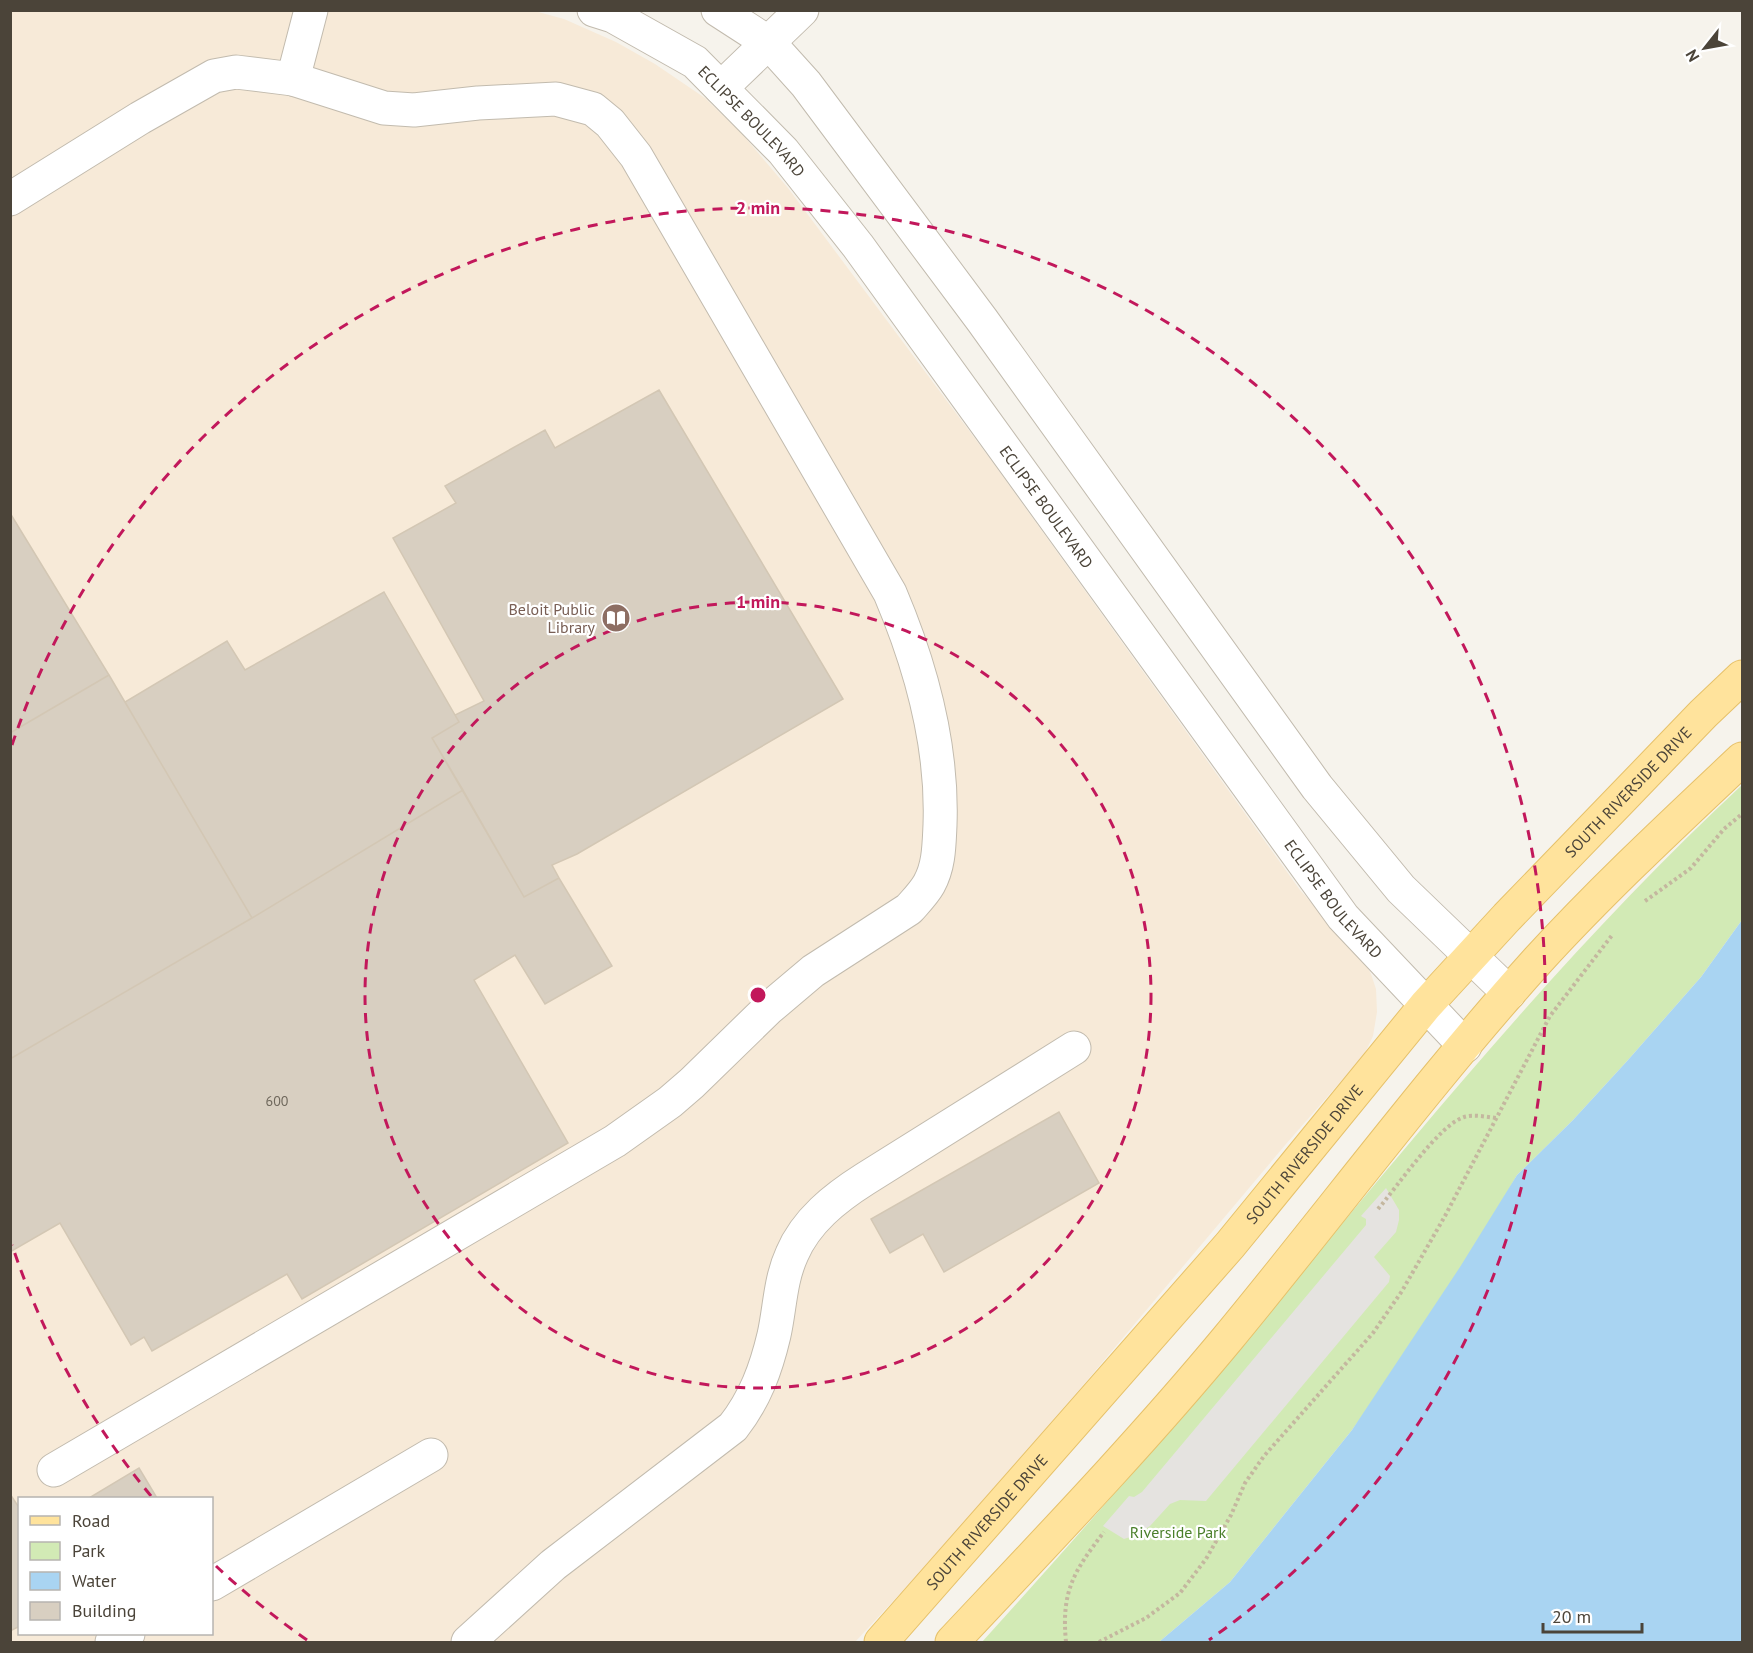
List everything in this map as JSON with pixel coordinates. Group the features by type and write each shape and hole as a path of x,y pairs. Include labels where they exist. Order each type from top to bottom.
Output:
{"main road":[{"name":"SOUTH RIVERSIDE DRIVE","path":"881,1642 1230,1245 1426,1005 1507,916 1703,714 1743,677"},
{"path":"952,1642 1092,1493 1227,1340 1509,993 1607,886 1743,759"}],"street":[{"path":"294,79 311,10"},
{"name":"ECLIPSE BOULEVARD","path":"594,10 613,16 695,62 783,151 858,246 1343,917 1465,1046"},
{"path":"718,10 769,43 806,84 982,320 1317,787 1401,889 1509,993"},
{"path":"722,88 802,10"},
{"path":"10,199 140,118 214,76 236,72 294,79 384,108 414,110 478,103 556,99 593,109 610,123 636,156 890,592 915,657 932,726 941,795 939,853 929,883 920,897 909,909 813,971 768,1009 670,1102 615,1141 54,1470"},
{"path":"468,1642 553,1565 734,1427 746,1411 760,1381 774,1334 783,1280 792,1253 821,1212 840,1195 864,1179 1074,1048"},
{"path":"213,1583 431,1455"},
{"path":"112,1642 126,1635"}],"path":[{"path":"1643,903 1691,868 1724,829 1743,814"},
{"path":"1099,1642 1146,1618 1180,1593 1206,1560 1231,1515 1245,1483 1264,1456 1373,1333 1402,1291 1445,1216 1550,1016 1620,926"},
{"path":"1378,1209 1453,1122 1469,1116 1497,1118"},
{"path":"1066,1642 1066,1602 1074,1574 1105,1532"}],"shaded area":[{"path":"531,10 564,19 616,42 655,64 705,98 742,134 788,188 991,460 1300,890 1366,964 1376,989 1377,1012 1373,1036 1364,1055 1085,1383 924,1568 855,1642 11,1642 11,11"},
{"path":"1386,1188 1399,1210 1399,1220 1396,1232 1374,1257 1390,1276 1389,1282 1206,1501 1180,1500 1170,1504 1150,1526 1124,1539 1103,1526 1129,1496 1134,1497 1142,1492 1366,1225 1366,1219 1361,1216"}],"green space":[{"name":"Riverside Park","path":"1742,785 1742,920 1701,977 1628,1060 1573,1120 1517,1175 1440,1308 1352,1430 1230,1582 1159,1642 982,1642 1148,1455 1530,1003 1669,855"}],"water":[{"path":"1742,920 1742,1642 1159,1642 1230,1582 1352,1430 1460,1267 1517,1175 1573,1120 1628,1060 1701,977"}],"building":[{"name":"Beloit Public Library","path":"659,390 843,699 577,854 552,865 559,878 524,897 432,738 459,722 455,715 484,701 393,538 456,503 445,486 545,430 555,448"},
{"path":"10,513 109,675 10,733"},
{"path":"384,592 459,722 432,738 463,790 252,918 125,702 227,641 245,670"},
{"path":"109,675 252,918 10,1059 10,733"},
{"path":"463,790 524,897 559,878 612,966 545,1004 515,955 474,980 568,1143 302,1299 287,1274 152,1351 144,1337 131,1345 60,1223 10,1252 10,1059 252,918"},
{"path":"1059,1112 1099,1183 944,1272 923,1234 890,1253 871,1219"},
{"path":"139,1468 156,1497 91,1497"},
{"path":"10,1494 18,1506 18,1627 10,1631"}],"place":[{"name":"Beloit Public Library","path":"616,618"}]}
